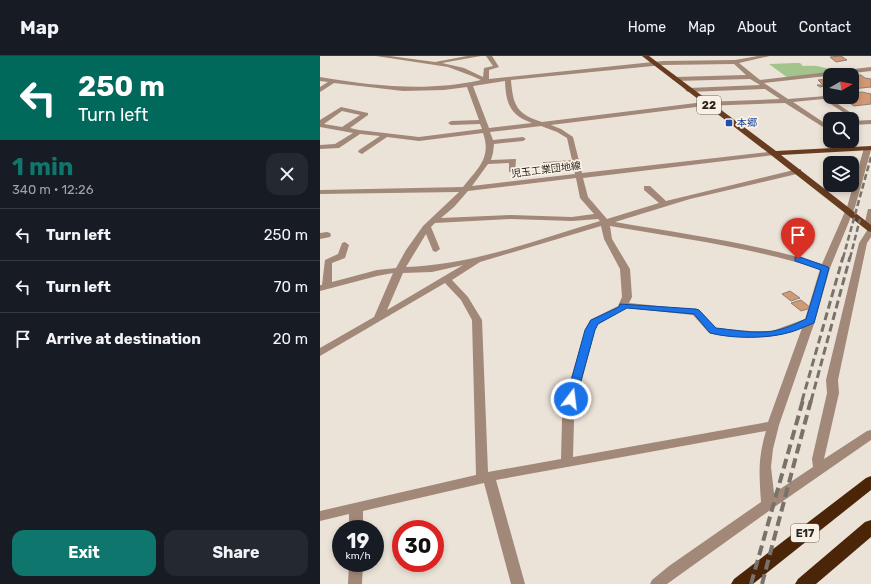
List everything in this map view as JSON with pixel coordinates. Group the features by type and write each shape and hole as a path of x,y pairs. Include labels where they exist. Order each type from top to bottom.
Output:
{"highway":[{"name":"E17","path":"740,584 871,482"},
{"path":"804,584 871,527"}],"main road":[{"name":"22","path":"644,56 774,153"},
{"path":"774,153 869,148"},
{"path":"774,153 870,228"}],"street":[{"path":"379,56 461,69 479,76 486,81"},
{"path":"393,59 402,56"},
{"path":"430,64 444,59 478,56"},
{"path":"486,81 486,69 496,67 489,56"},
{"path":"741,56 746,60"},
{"path":"320,79 375,88 419,89 470,86 486,81 508,80 655,64 735,62 767,56"},
{"path":"735,62 752,77 823,125"},
{"path":"760,82 871,69"},
{"path":"675,79 752,77"},
{"path":"508,80 508,95 512,108 526,118 547,125 570,137 584,198 602,219 608,239 625,269 627,296 624,305 622,308 594,322 590,330 571,399 568,420 568,462"},
{"path":"320,90 333,81"},
{"path":"378,319 398,270 412,247 430,224 451,205 465,189 486,162 491,150 490,142 470,86"},
{"path":"688,90 767,87"},
{"path":"320,124 385,136 419,139 485,130 709,105 824,98 842,112"},
{"path":"320,124 341,109 366,114 344,129"},
{"path":"859,121 871,122"},
{"path":"451,123 482,122"},
{"path":"321,149 342,145 359,132"},
{"path":"362,152 385,136"},
{"path":"490,142 523,139"},
{"path":"768,504 765,467 767,449 810,321 825,268 848,211 869,148"},
{"name":"児玉工業団地線","path":"320,192 417,192 465,189 774,153"},
{"path":"486,162 513,161 512,170"},
{"path":"546,164 576,162"},
{"path":"346,245 342,256 328,262 323,287 377,273 398,270 432,269 481,259 602,219 798,171"},
{"path":"647,188 665,204"},
{"path":"820,468 818,458 833,393 832,380 863,243 870,228 871,211"},
{"path":"430,224 512,217 602,219 758,249 784,255 825,268"},
{"path":"430,224 436,249"},
{"path":"320,353 481,259"},
{"path":"447,280 465,298 477,320 485,478 518,584"},
{"path":"624,305 696,312 713,331 743,334 772,334 788,330 810,321"},
{"path":"320,516 485,478 774,425"},
{"path":"658,584 674,570 871,434"},
{"path":"356,508 356,520"},
{"path":"355,584 356,572"}],"green space":[{"path":"800,63 803,66 825,68 823,68 823,73 788,78 769,64"}],"building":[{"path":"841,56 847,60 836,62 830,57"},
{"path":"859,75 871,79 871,87 859,88"},
{"path":"818,80 823,80 823,85"},
{"path":"859,92 871,94 871,104 854,106 851,104 859,104"},
{"path":"790,291 800,298 791,301 782,294"},
{"path":"801,300 811,308 801,311 791,303"}],"railway":[{"path":"843,258 871,157"},
{"path":"850,258 860,219"},
{"path":"802,401 843,257"},
{"path":"811,401 850,257"},
{"path":"751,584 803,400"},
{"path":"762,584 811,400"}],"place":[{"name":"本郷","path":"729,123"}],"route":[{"path":"571,399 590,330 594,322 622,308 624,305 696,312 713,331 743,334 772,334 788,330 810,321 825,268 798,259"}]}
